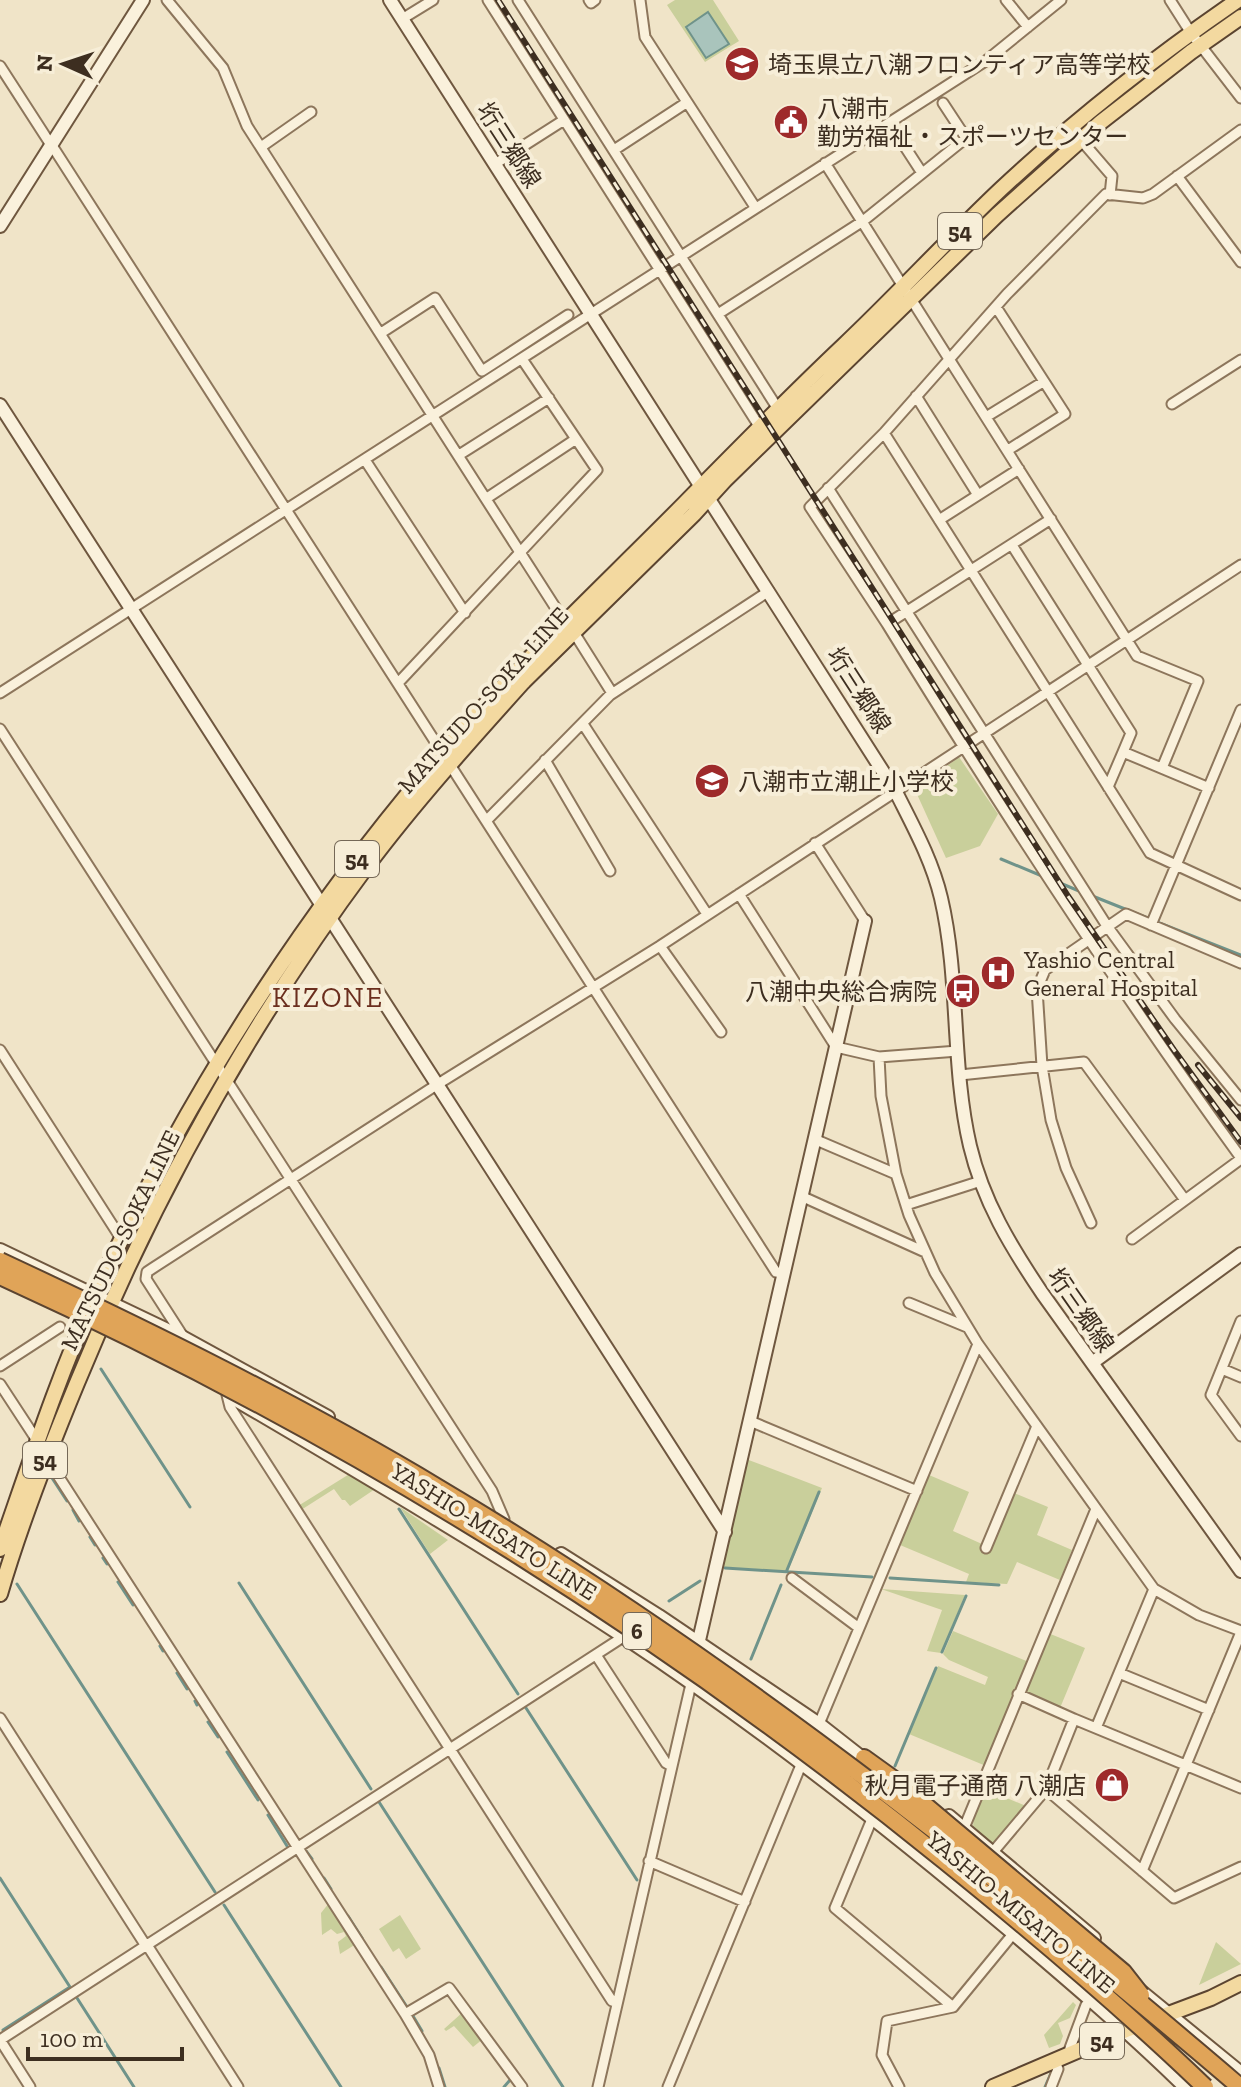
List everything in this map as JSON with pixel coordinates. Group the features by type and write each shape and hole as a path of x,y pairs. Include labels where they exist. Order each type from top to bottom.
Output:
{"highway":[{"name":"6","path":"0,1261 291,1404 442,1490 604,1592 737,1683 937,1832 1115,1983 1163,2014 1240,2087"},
{"name":"6","path":"0,1276 195,1370 339,1446 434,1502 660,1646 862,1794 1044,1942 1205,2087"},
{"path":"864,1758 896,1781 1123,1972 1163,2014"},
{"path":"862,1794 890,1826 1067,1973 1188,2087"}],"main road":[{"name":"MATSUDO-SOKA LINE","path":"706,492 725,480 909,292 998,192 1102,100 1238,0"},
{"name":"MATSUDO-SOKA LINE","path":"0,1549 86,1317 122,1240 222,1073 256,1030 327,912 368,865 447,758 503,704 568,626 706,492 759,426 1081,140 1200,45 1241,17"},
{"name":"MATSUDO-SOKA LINE","path":"0,1594 46,1457 105,1315 222,1073"},
{"name":"54","path":"993,2087 1163,2014 1241,1985"}],"street":[{"path":"0,226 143,0"},
{"path":"167,0 223,68 247,126 612,693"},
{"name":"垳三郷線","path":"390,0 896,792 916,830 941,896 950,949 960,1075 970,1146 994,1214 1014,1252 1241,1571"},
{"path":"402,19 433,0"},
{"path":"488,0 759,426"},
{"path":"518,0 778,409"},
{"path":"589,0 591,3 595,0"},
{"path":"640,0 645,37 755,207"},
{"path":"1006,0 1028,27"},
{"path":"0,693 987,60 1061,0"},
{"path":"1170,0 1241,98"},
{"path":"0,66 776,1272 784,1273"},
{"path":"614,150 686,103"},
{"path":"718,314 863,221 966,138 943,103"},
{"path":"261,147 311,112"},
{"path":"495,164 564,120"},
{"path":"1132,1239 1241,1159 1156,1042 1088,940 810,507 884,433 996,307 1106,194 1143,198 1241,130"},
{"path":"896,133 922,173"},
{"path":"1081,140 1112,176 1110,195"},
{"path":"825,163 1137,656 1198,681 1162,768"},
{"path":"1177,176 1241,262"},
{"path":"381,333 435,298 488,381"},
{"path":"996,307 1065,414 1008,450"},
{"path":"482,371 568,315"},
{"path":"399,682 597,470 522,359"},
{"path":"1172,404 1241,360"},
{"path":"986,417 1043,382"},
{"path":"916,396 978,495"},
{"path":"459,455 549,398"},
{"path":"0,405 725,1532"},
{"path":"884,433 1150,853 1241,895"},
{"path":"487,498 576,439"},
{"path":"365,460 465,613"},
{"path":"939,520 1019,469"},
{"path":"828,488 1107,926 1175,1019 1241,1100"},
{"path":"887,624 1051,519"},
{"path":"1012,545 1131,733 1108,787"},
{"path":"184,1338 146,1279 147,1272 438,1084 660,946 1241,565"},
{"path":"487,820 612,693 769,591"},
{"path":"1153,920 1241,710"},
{"path":"583,724 707,914"},
{"path":"0,729 492,1491 514,1545 531,1564 545,1588"},
{"path":"1123,752 1209,788"},
{"path":"545,760 610,871"},
{"path":"598,2087 865,921 815,843"},
{"path":"739,894 836,1047 879,1057 958,1051"},
{"path":"1091,1223 1060,1152 1051,1120 1042,1066 1037,989 1045,970 1126,914 1153,920 1241,963"},
{"path":"660,946 721,1032"},
{"path":"0,1050 122,1240"},
{"path":"879,1057 881,1096 896,1174 906,1205 925,1253 967,1327 1154,1589 1199,1615 1241,1632 1142,1871"},
{"path":"960,1075 1084,1062 1185,1200"},
{"path":"814,1139 896,1174"},
{"path":"906,1205 981,1181"},
{"path":"801,1196 925,1253"},
{"path":"0,1250 96,1294 101,1312 105,1315"},
{"path":"1092,1363 1241,1254"},
{"path":"0,1269 75,1303 86,1317"},
{"path":"0,1285 86,1317 105,1315"},
{"path":"909,1303 967,1327"},
{"name":"YASHIO-MISATO LINE","path":"105,1315 184,1338 237,1365 504,1519 698,1643 864,1758 1163,2014 1241,2073"},
{"name":"YASHIO-MISATO LINE","path":"105,1315 227,1395 623,1637 691,1684 872,1819 1013,1934 1188,2087"},
{"path":"1241,1321 1211,1395 1241,1436"},
{"path":"0,1366 60,1327"},
{"path":"819,1724 978,1344"},
{"path":"237,1365 227,1395 230,1407 612,2001 617,2002"},
{"path":"1222,1369 1241,1377"},
{"path":"0,1384 38,1442"},
{"path":"750,1421 917,1491"},
{"path":"986,1548 1037,1426"},
{"path":"46,1457 405,2014 429,2055 439,2087"},
{"path":"964,1828 1096,1509"},
{"path":"792,1578 859,1628"},
{"path":"1096,1728 1154,1589"},
{"path":"30,2087 0,2040 623,1637"},
{"path":"596,1655 666,1763 671,1766"},
{"path":"1119,1673 1209,1710"},
{"path":"1018,1694 1241,1788"},
{"path":"0,1718 238,2087"},
{"path":"993,1852 1046,1789 1074,1719"},
{"name":"YASHIO-MISATO LINE","path":"864,1758 891,1771 993,1852 1105,1947 1109,1953 1109,1965"},
{"path":"668,2087 801,1765"},
{"path":"1046,1789 1174,1898 1241,1867"},
{"path":"872,1819 835,1908 953,2007"},
{"path":"649,1861 745,1902"},
{"path":"899,2087 882,2055 887,2021 953,2007 1013,1934"},
{"path":"405,2014 449,1988 522,2087"},
{"path":"1072,2054 1070,2048 1086,2005"},
{"path":"1051,2087 1058,2069 1055,2061"}],"green space":[{"path":"675,0 713,0 739,41 705,62 667,5"},
{"path":"959,757 998,814 980,846 946,858 916,792"},
{"path":"746,1459 822,1488 788,1571 721,1567"},
{"path":"351,1473 375,1489 350,1506 334,1489 301,1510 298,1506"},
{"path":"929,1475 969,1492 953,1531 982,1544 981,1548 989,1551 1014,1493 1048,1507 1037,1535 1072,1550 1060,1580 1017,1562 1007,1584 966,1582 969,1574 900,1545"},
{"path":"400,1507 448,1540 430,1554"},
{"path":"881,1589 965,1595 941,1653 927,1651 942,1610"},
{"path":"953,1631 1029,1662 986,1766 909,1734 938,1666 985,1685 988,1677 949,1660 943,1654"},
{"path":"1048,1633 1085,1648 1060,1708 1023,1692"},
{"path":"983,1788 1026,1806 995,1845 973,1828 974,1809"},
{"path":"329,1903 356,1944 340,1954 338,1942 346,1936 344,1932 337,1934 331,1929 322,1935 321,1913"},
{"path":"400,1915 421,1949 406,1959 399,1948 393,1952 379,1929"},
{"path":"1216,1942 1241,1964 1199,1985"},
{"path":"1073,2002 1076,2005 1070,2018 1058,2023 1063,2036 1060,2044 1049,2048 1044,2035"},
{"path":"463,2012 483,2039 473,2047 454,2026 446,2031 444,2029"}],"water":[{"path":"708,12 729,44 706,58 686,27"}],"waterway":[{"path":"1001,859 1042,876"},
{"path":"1053,880 1079,891"},
{"path":"1090,895 1150,919"},
{"path":"1157,922 1241,955"},
{"path":"101,1369 190,1507"},
{"path":"52,1478 67,1501"},
{"path":"787,1570 819,1492"},
{"path":"399,1509 518,1694"},
{"path":"73,1510 79,1521"},
{"path":"90,1537 95,1545"},
{"path":"103,1558 107,1564"},
{"path":"725,1568 872,1577"},
{"path":"890,1578 999,1585"},
{"path":"669,1601 700,1581"},
{"path":"118,1582 133,1605"},
{"path":"239,1583 371,1789"},
{"path":"17,1584 215,1892"},
{"path":"751,1659 781,1585"},
{"path":"942,1652 966,1596"},
{"path":"160,1646 163,1651"},
{"path":"895,1766 936,1668"},
{"path":"177,1673 187,1689"},
{"path":"195,1701 197,1705"},
{"path":"526,1708 637,1880"},
{"path":"208,1722 218,1737"},
{"path":"227,1752 258,1800"},
{"path":"379,1802 563,2087"},
{"path":"268,1815 287,1846"},
{"path":"306,1851 312,1859"},
{"path":"0,1878 70,1987 3,2030"},
{"path":"324,1878 331,1889"},
{"path":"224,1905 341,2087"},
{"path":"348,1916 362,1938"},
{"path":"381,1967 407,2007"},
{"path":"77,1998 134,2087"},
{"path":"413,2016 422,2031"},
{"path":"439,2068 445,2087"},
{"path":"1045,2087 1051,2073"},
{"path":"504,2087 510,2080"}],"railway":[{"path":"498,0 1068,896 1241,1142"},
{"path":"1198,1065 1241,1118"}],"place":[{"name":"埼玉県立八潮フロンティア高等学校","path":"742,64"},
{"name":"八潮市 勤労福祉・スポーツセンター","path":"791,122"},
{"name":"八潮市立潮止小学校","path":"712,781"},
{"name":"Yashio Central General Hospital","path":"998,973"},
{"name":"八潮中央総合病院","path":"963,991"},
{"name":"秋月電子通商 八潮店","path":"1112,1785"}],"district":[{"name":"KIZONE","path":"328,997"}]}
